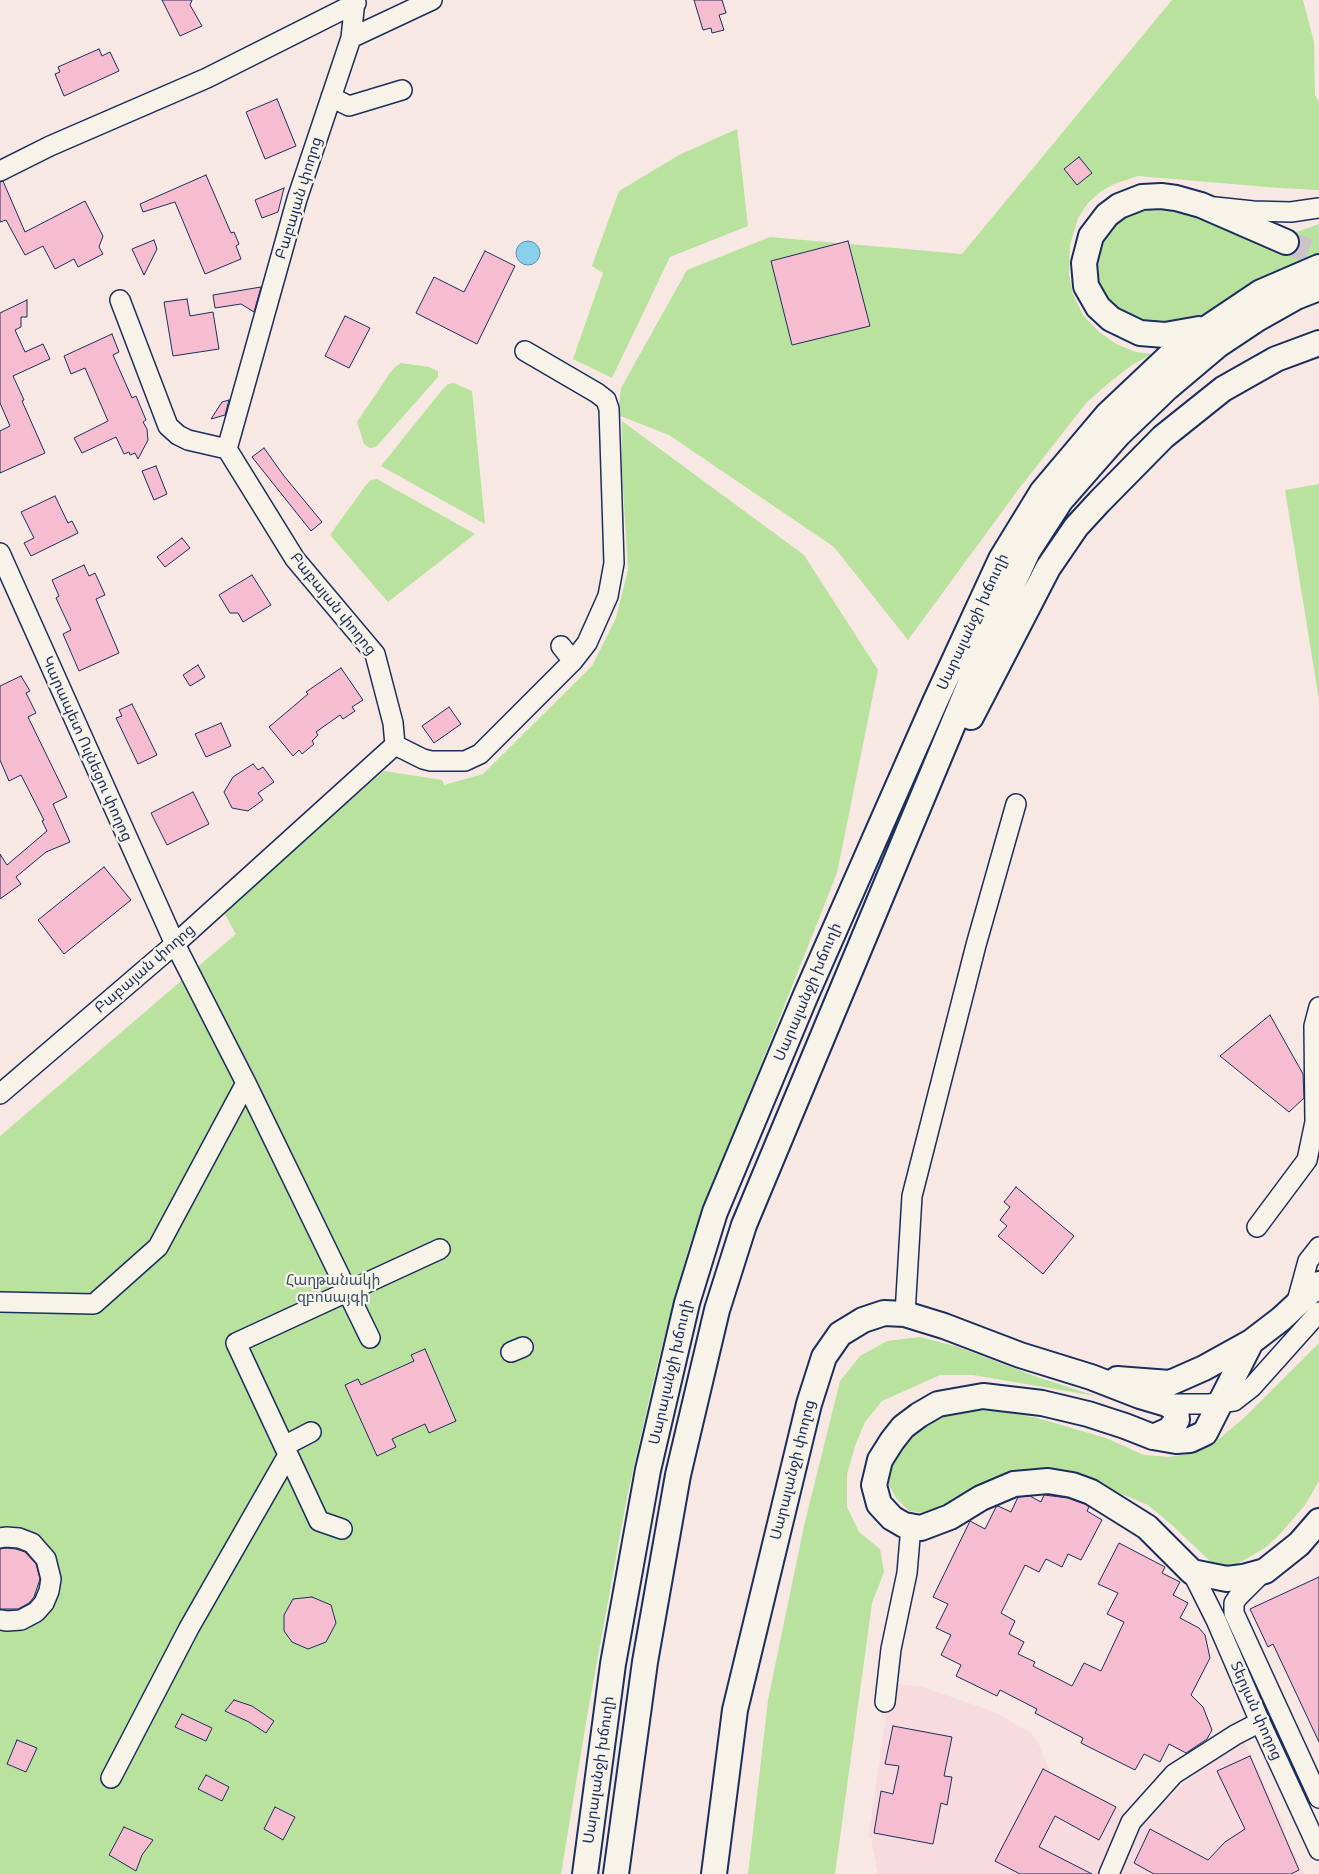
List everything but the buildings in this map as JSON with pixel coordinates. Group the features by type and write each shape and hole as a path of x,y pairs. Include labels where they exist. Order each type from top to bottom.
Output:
{"main road":[{"path":"1208,327 1165,335 1149,334 1131,330 1111,319 1098,307 1089,294 1084,275 1085,253 1091,236 1101,222 1119,206 1134,200 1153,196 1176,198 1202,205 1286,242"},
{"name":"Սարալանջի խճուղի","path":"585,1874 613,1664 648,1470 687,1303 719,1203 809,988 931,711 1001,559 1042,492 1107,415 1179,347 1261,292 1319,267"},
{"name":"Սարալանջի խճուղի","path":"616,1874 645,1662 675,1495 717,1310 744,1225 1003,605 1028,551 1061,500 1118,435 1167,388 1218,344 1256,319 1319,288"},
{"path":"934,772 974,713 1048,568 1076,527 1163,437 1223,390 1276,359 1319,343"},
{"path":"1091,1377 1170,1383 1204,1368 1251,1342 1281,1319 1319,1284"},
{"name":"Սարալանջի փողոց","path":"714,1874 735,1710 807,1412 824,1358 840,1334 864,1320 884,1313 906,1314 944,1326 1020,1356 1091,1377"},
{"path":"1251,1342 1205,1433 1190,1440 1176,1441 1153,1437 1088,1414 1042,1403 983,1396 938,1404 919,1415 904,1427 892,1440 880,1460 874,1486 879,1504 892,1518 904,1526 921,1528 950,1517 981,1498 1014,1484 1048,1481 1072,1484 1091,1492 1148,1528 1192,1572 1226,1580 1265,1571 1300,1544 1319,1521"},
{"path":"1091,1377 1140,1396 1167,1404 1176,1410 1177,1420 1169,1430 1153,1437"}],"street":[{"path":"351,38 432,0"},
{"path":"0,171 50,146 207,78 355,2"},
{"name":"Բաբայան փողոց","path":"0,1094 175,944 396,745 393,723 375,654 294,559 227,449 297,199 351,38 355,2"},
{"path":"331,97 349,106 402,90"},
{"path":"1202,205 1253,211 1319,208"},
{"path":"120,300 168,426 178,435 188,440 227,449"},
{"path":"396,745 423,759 431,761 465,761 480,754 573,662 586,643 608,596 614,563 609,409 606,400 525,351"},
{"name":"Կարապետ Ուլնեցու փողոց","path":"0,553 175,944 246,1083 370,1338"},
{"path":"562,646 573,662"},
{"path":"906,1314 912,1196 976,945 1016,804"},
{"path":"1257,1227 1307,1160 1316,1122 1314,1026 1319,1007"},
{"path":"0,1302 94,1304 158,1247 246,1083"},
{"path":"1296,1305 1308,1261 1319,1247"},
{"path":"342,1529 318,1521 236,1342 440,1250"},
{"path":"1167,1404 1234,1401 1252,1388 1319,1312"},
{"path":"111,1778 188,1628 286,1450 311,1432"},
{"path":"885,1702 891,1649 907,1573 911,1526"},
{"path":"0,1538 19,1538 32,1543 46,1559 51,1579 44,1603 36,1612 21,1620 7,1622 0,1620"},
{"name":"Տերյան փողոց","path":"1265,1571 1238,1597 1234,1603 1234,1613 1319,1798"},
{"name":"Տերյան փողոց","path":"1192,1572 1216,1620 1260,1722 1319,1850"},
{"path":"1109,1874 1131,1822 1174,1774 1235,1735 1260,1722"}],"shaded area":[{"path":"891,1683 923,1687 997,1713 1031,1733 1038,1742 1050,1772 1110,1803 1141,1823 1212,1758 1244,1741 1286,1829 1283,1831 1304,1874 878,1874 871,1839 868,1838"}],"green space":[{"path":"1172,0 1303,0 1314,42 1315,95 1319,102 1319,190 1138,176 1114,184 1100,192 1088,203 1078,218 1070,245 1069,274 1073,294 1083,315 1098,331 1116,344 1136,352 1152,354 1132,365 1087,402 1018,490 908,640 834,547 669,435 618,415 621,388 687,270 770,237 962,254"},
{"path":"737,129 748,226 670,257 612,378 573,359 603,273 592,266 619,191 679,155"},
{"path":"1152,203 1192,214 1288,254 1295,238 1291,234 1319,224 1319,258 1281,273 1197,317 1178,325 1159,329 1114,312 1095,279 1096,249 1118,217"},
{"path":"401,363 429,367 438,371 438,377 376,447 370,448 364,444 357,422 390,373"},
{"path":"454,383 472,391 485,524 381,466 442,390 448,384"},
{"name":"Հաղթանակի զբոսայգի","path":"622,421 804,555 878,670 837,873 690,1243 656,1369 627,1497 588,1711 561,1874 0,1874 0,1136 236,934 223,911 384,771 442,780 444,785 483,774 592,666 616,618 628,570 622,471"},
{"path":"377,479 475,534 388,602 330,535 366,485 371,480"},
{"path":"1319,484 1319,700 1285,490"},
{"path":"920,1337 955,1346 1040,1378 1096,1396 973,1375 940,1375 882,1401 865,1422 855,1446 847,1474 847,1507 859,1532 880,1549 884,1572 872,1603 835,1874 748,1874 768,1700 804,1526 840,1381 860,1356 887,1341"},
{"path":"1319,1343 1319,1481 1305,1505 1281,1533 1265,1548 1232,1567 1210,1561 1148,1505 1081,1477 993,1481 968,1490 931,1514 909,1511 896,1498 889,1485 890,1467 911,1438 931,1423 955,1409 1005,1412 1037,1418 1106,1438 1144,1455 1169,1457 1192,1453 1213,1444 1246,1416"}],"water":[{"path":"528,241 537,244 540,253 537,262 528,265 519,262 516,253 519,244"}],"tunnel":[{"path":"1286,242 1319,255"}]}
